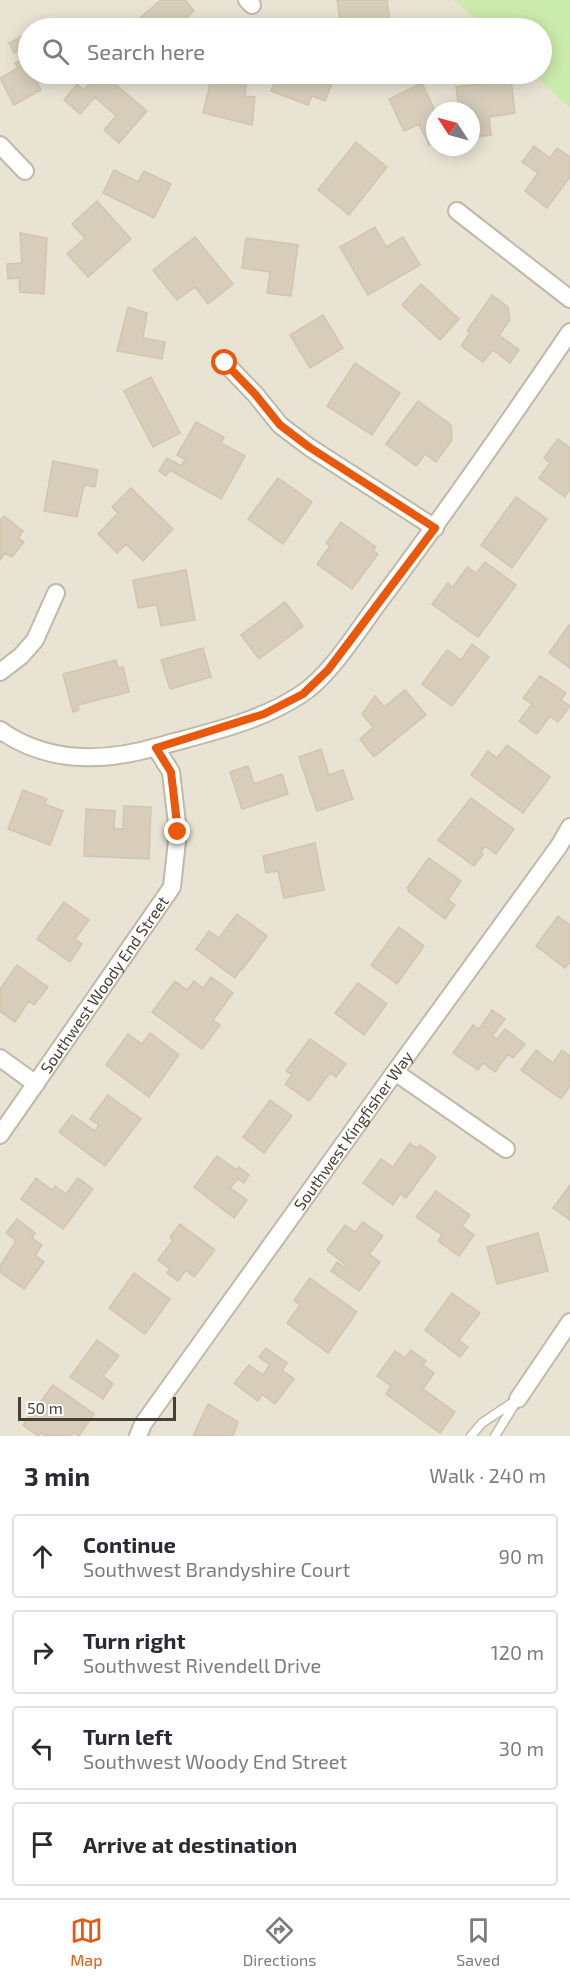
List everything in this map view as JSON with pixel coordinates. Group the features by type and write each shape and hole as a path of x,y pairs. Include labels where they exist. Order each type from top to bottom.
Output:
{"street":[{"path":"0,145 25,171"},
{"path":"457,211 570,299"},
{"path":"0,730 30,747 51,754 68,757 110,756 156,748 264,714 303,694 328,670 435,528 570,332"},
{"path":"225,363 255,394 280,425 309,447 435,528"},
{"path":"0,672 21,656 35,640 56,593"},
{"name":"Southwest Woody End Street","path":"0,1136 172,887 178,832 171,772 156,748"},
{"name":"Southwest Kingfisher Way","path":"138,1436 143,1424 395,1072 565,850 570,827"},
{"path":"0,1058 36,1084"},
{"path":"395,1072 506,1149"},
{"path":"518,1400 570,1322"}],"lane":[{"path":"471,1436 482,1423 518,1400"},
{"path":"495,1436 518,1400"}],"shaded area":[{"path":"0,0 570,0 570,1436 0,1436"}],"green space":[{"path":"454,0 570,0 570,108 544,84 552,84 552,18 474,18"}],"building":[{"path":"161,0 185,0 194,11 186,18 140,18"},
{"path":"337,0 387,0 390,18 340,18"},
{"path":"18,38 18,51 14,53 9,43"},
{"path":"18,68 18,84 38,84 41,90 14,105 0,78"},
{"path":"77,84 84,90 89,84 115,84 147,111 119,143 104,130 116,116 95,97 80,114 64,100"},
{"path":"210,84 246,84 245,96 255,97 252,125 203,113"},
{"path":"274,84 332,84 325,101 312,96 308,105 271,91"},
{"path":"422,84 431,102 426,102 426,139 419,124 404,131 389,99"},
{"path":"511,84 515,113 489,117 491,135 480,136 480,102 458,102 456,87"},
{"path":"356,142 387,167 349,215 318,190"},
{"path":"534,146 550,158 557,148 570,157 570,177 547,208 525,191 538,173 522,162"},
{"path":"114,170 138,182 144,171 171,184 154,218 103,193"},
{"path":"97,201 131,239 88,277 67,254 85,238 72,224"},
{"path":"375,227 386,247 403,237 420,265 368,295 340,247"},
{"path":"20,233 47,238 44,294 20,292 19,278 8,279 7,264 22,263"},
{"path":"195,237 233,284 208,304 195,287 177,300 153,270"},
{"path":"246,238 298,245 291,296 267,293 270,272 242,268"},
{"path":"421,284 459,319 440,340 402,305"},
{"path":"492,295 508,307 510,320 499,335 519,350 510,363 493,350 483,362 461,346 470,333 467,331"},
{"path":"128,307 147,313 143,338 165,342 162,359 117,351"},
{"path":"323,315 343,348 310,368 290,335"},
{"path":"355,363 400,393 372,435 327,406"},
{"path":"151,377 180,433 153,447 124,391"},
{"path":"418,401 451,425 452,440 436,462 425,454 416,466 386,444"},
{"path":"196,422 224,437 221,443 245,456 221,499 170,470 166,476 159,471 167,458 181,466 185,459 177,455"},
{"path":"558,439 570,448 570,489 565,497 539,478 550,463 544,458"},
{"path":"53,461 98,470 95,487 84,485 77,517 44,511"},
{"path":"278,478 312,502 283,544 248,519"},
{"path":"131,488 173,529 143,561 126,544 117,553 98,534 118,513 112,507"},
{"path":"516,497 547,519 512,568 481,545"},
{"path":"4,516 23,531 18,538 24,542 12,557 5,553 0,560 0,521"},
{"path":"341,522 376,547 373,551 378,554 352,589 317,564 330,546 326,543"},
{"path":"485,562 516,585 478,637 432,604 448,583 453,587 467,567 476,573"},
{"path":"186,570 195,620 161,626 157,605 138,608 133,580"},
{"path":"285,602 303,626 259,659 241,635"},
{"path":"570,626 570,668 549,653"},
{"path":"472,644 489,657 452,706 422,684 447,650 461,660"},
{"path":"203,648 211,677 170,689 161,660"},
{"path":"116,660 118,668 123,667 129,692 78,705 79,710 73,712 63,674"},
{"path":"540,676 566,693 561,700 570,706 558,722 550,716 537,734 519,721 532,704 523,698"},
{"path":"405,690 426,715 374,757 360,739 373,727 362,714 375,696 384,707"},
{"path":"507,745 550,777 523,813 471,775 488,751 497,758"},
{"path":"321,749 329,775 343,770 353,799 317,811 299,757"},
{"path":"248,766 254,784 282,774 288,794 242,809 230,772"},
{"path":"23,790 47,799 45,804 63,811 50,845 8,829"},
{"path":"471,798 514,829 496,854 485,846 481,852 483,854 474,866 438,840"},
{"path":"124,806 151,807 149,859 84,856 86,809 115,811 114,829 123,829"},
{"path":"315,843 324,890 284,898 278,871 266,873 263,856"},
{"path":"429,858 461,881 448,900 455,905 445,919 407,888"},
{"path":"64,902 89,920 75,939 82,944 70,962 37,939"},
{"path":"237,914 267,936 235,978 196,949 209,931 219,938"},
{"path":"558,916 570,925 570,962 565,968 536,946"},
{"path":"399,927 424,946 397,984 371,965"},
{"path":"17,965 48,987 34,1005 29,1001 15,1022 0,1011 0,989"},
{"path":"211,977 233,993 213,1020 220,1025 202,1049 152,1012 175,981 187,990 194,981 203,988"},
{"path":"358,983 387,1004 364,1035 335,1013"},
{"path":"492,1010 505,1019 492,1036 497,1039 505,1029 525,1044 513,1058 508,1054 495,1072 483,1063 478,1070 453,1053 473,1025 479,1029"},
{"path":"150,1033 179,1055 149,1097 106,1065 128,1034 142,1044"},
{"path":"310,1039 346,1064 336,1077 330,1073 309,1101 285,1084 292,1075 286,1071"},
{"path":"536,1050 553,1063 562,1050 570,1056 570,1086 561,1099 521,1070"},
{"path":"108,1095 141,1119 105,1166 59,1132 72,1115 95,1131 99,1125 90,1119"},
{"path":"270,1100 292,1116 264,1153 243,1137"},
{"path":"410,1143 417,1148 420,1145 436,1157 406,1198 400,1194 393,1205 363,1183 381,1159 393,1167"},
{"path":"217,1156 237,1170 239,1167 249,1175 244,1183 238,1179 230,1188 247,1200 234,1218 194,1187"},
{"path":"36,1178 52,1190 55,1186 66,1194 78,1178 93,1189 63,1229 21,1199"},
{"path":"570,1185 570,1220 553,1208"},
{"path":"436,1191 470,1215 462,1226 474,1235 459,1256 438,1241 442,1235 416,1217"},
{"path":"17,1219 35,1233 32,1238 42,1245 35,1255 44,1262 24,1289 0,1272 0,1266 16,1241 6,1233"},
{"path":"363,1222 383,1236 369,1254 380,1262 359,1291 331,1271 337,1262 344,1267 346,1265 327,1250 345,1225 355,1232"},
{"path":"180,1224 215,1250 194,1277 186,1270 178,1281 167,1273 170,1269 158,1260 173,1240 170,1237"},
{"path":"538,1233 548,1271 497,1284 487,1247"},
{"path":"134,1273 170,1299 145,1334 109,1308"},
{"path":"310,1278 357,1312 328,1353 287,1323 300,1305 294,1300"},
{"path":"452,1293 480,1313 459,1340 468,1347 460,1357 425,1330"},
{"path":"97,1340 119,1356 103,1376 113,1384 103,1399 70,1377"},
{"path":"266,1348 287,1363 282,1370 294,1379 275,1404 262,1394 258,1401 234,1383 249,1365 263,1375 270,1365 259,1357"},
{"path":"411,1350 426,1361 423,1365 434,1373 423,1389 455,1412 440,1433 386,1394 391,1386 377,1376 395,1351 405,1358"},
{"path":"53,1385 94,1414 79,1436 74,1432 71,1436 45,1436 41,1433 38,1436 23,1425"},
{"path":"208,1404 238,1422 233,1436 193,1436"}],"route":[{"path":"178,832 171,772 156,748 264,714 303,694 328,670 435,528 309,447 280,425 255,394 225,363"}]}
